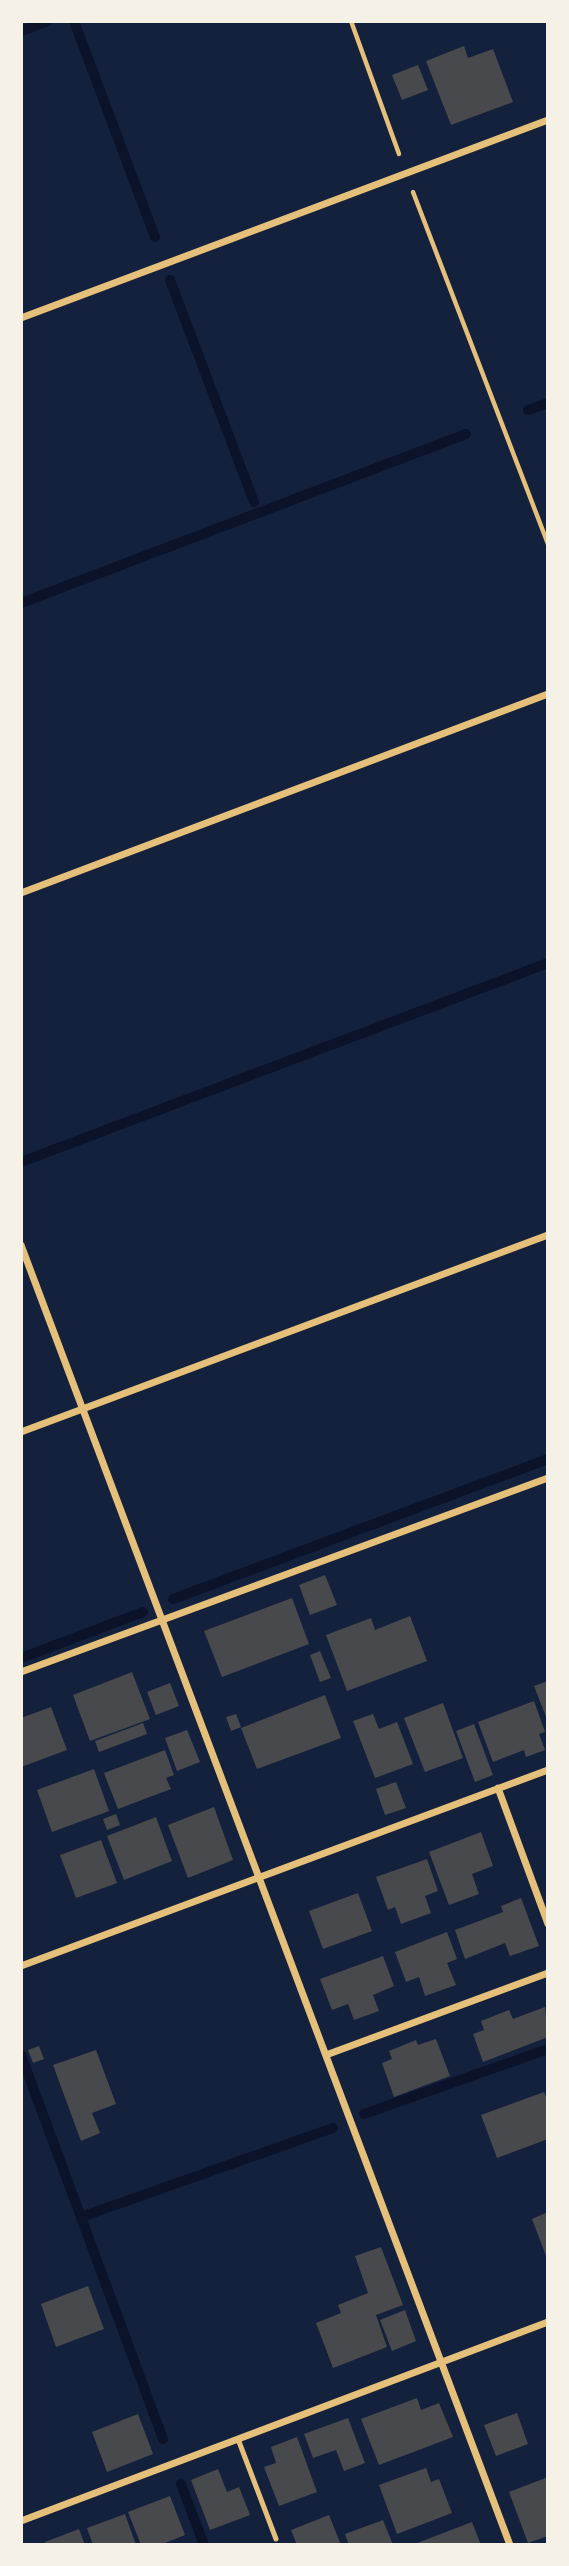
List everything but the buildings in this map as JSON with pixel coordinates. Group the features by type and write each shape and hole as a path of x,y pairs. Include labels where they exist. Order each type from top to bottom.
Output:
{"street":[{"path":"21,318 548,120"},
{"path":"21,893 548,694"},
{"path":"21,1432 548,1235"},
{"path":"21,1245 510,2545"},
{"path":"21,1672 548,1478"},
{"path":"21,1966 548,1770"},
{"path":"498,1788 548,1924"},
{"path":"326,2055 548,1973"},
{"path":"21,2521 548,2322"}],"lane":[{"path":"238,2439 276,2539"}],"path":[{"path":"351,21 406,173 548,544"}],"waterway":[{"path":"21,31 48,21"},
{"path":"74,21 155,237"},
{"path":"170,280 254,502"},
{"path":"528,410 548,403"},
{"path":"21,603 466,434"},
{"path":"21,1162 548,963"},
{"path":"173,1599 548,1459"},
{"path":"21,1658 143,1612"},
{"path":"364,2114 548,2049"},
{"path":"21,2055 163,2439"},
{"path":"81,2217 333,2128"},
{"path":"181,2484 204,2545"}]}
